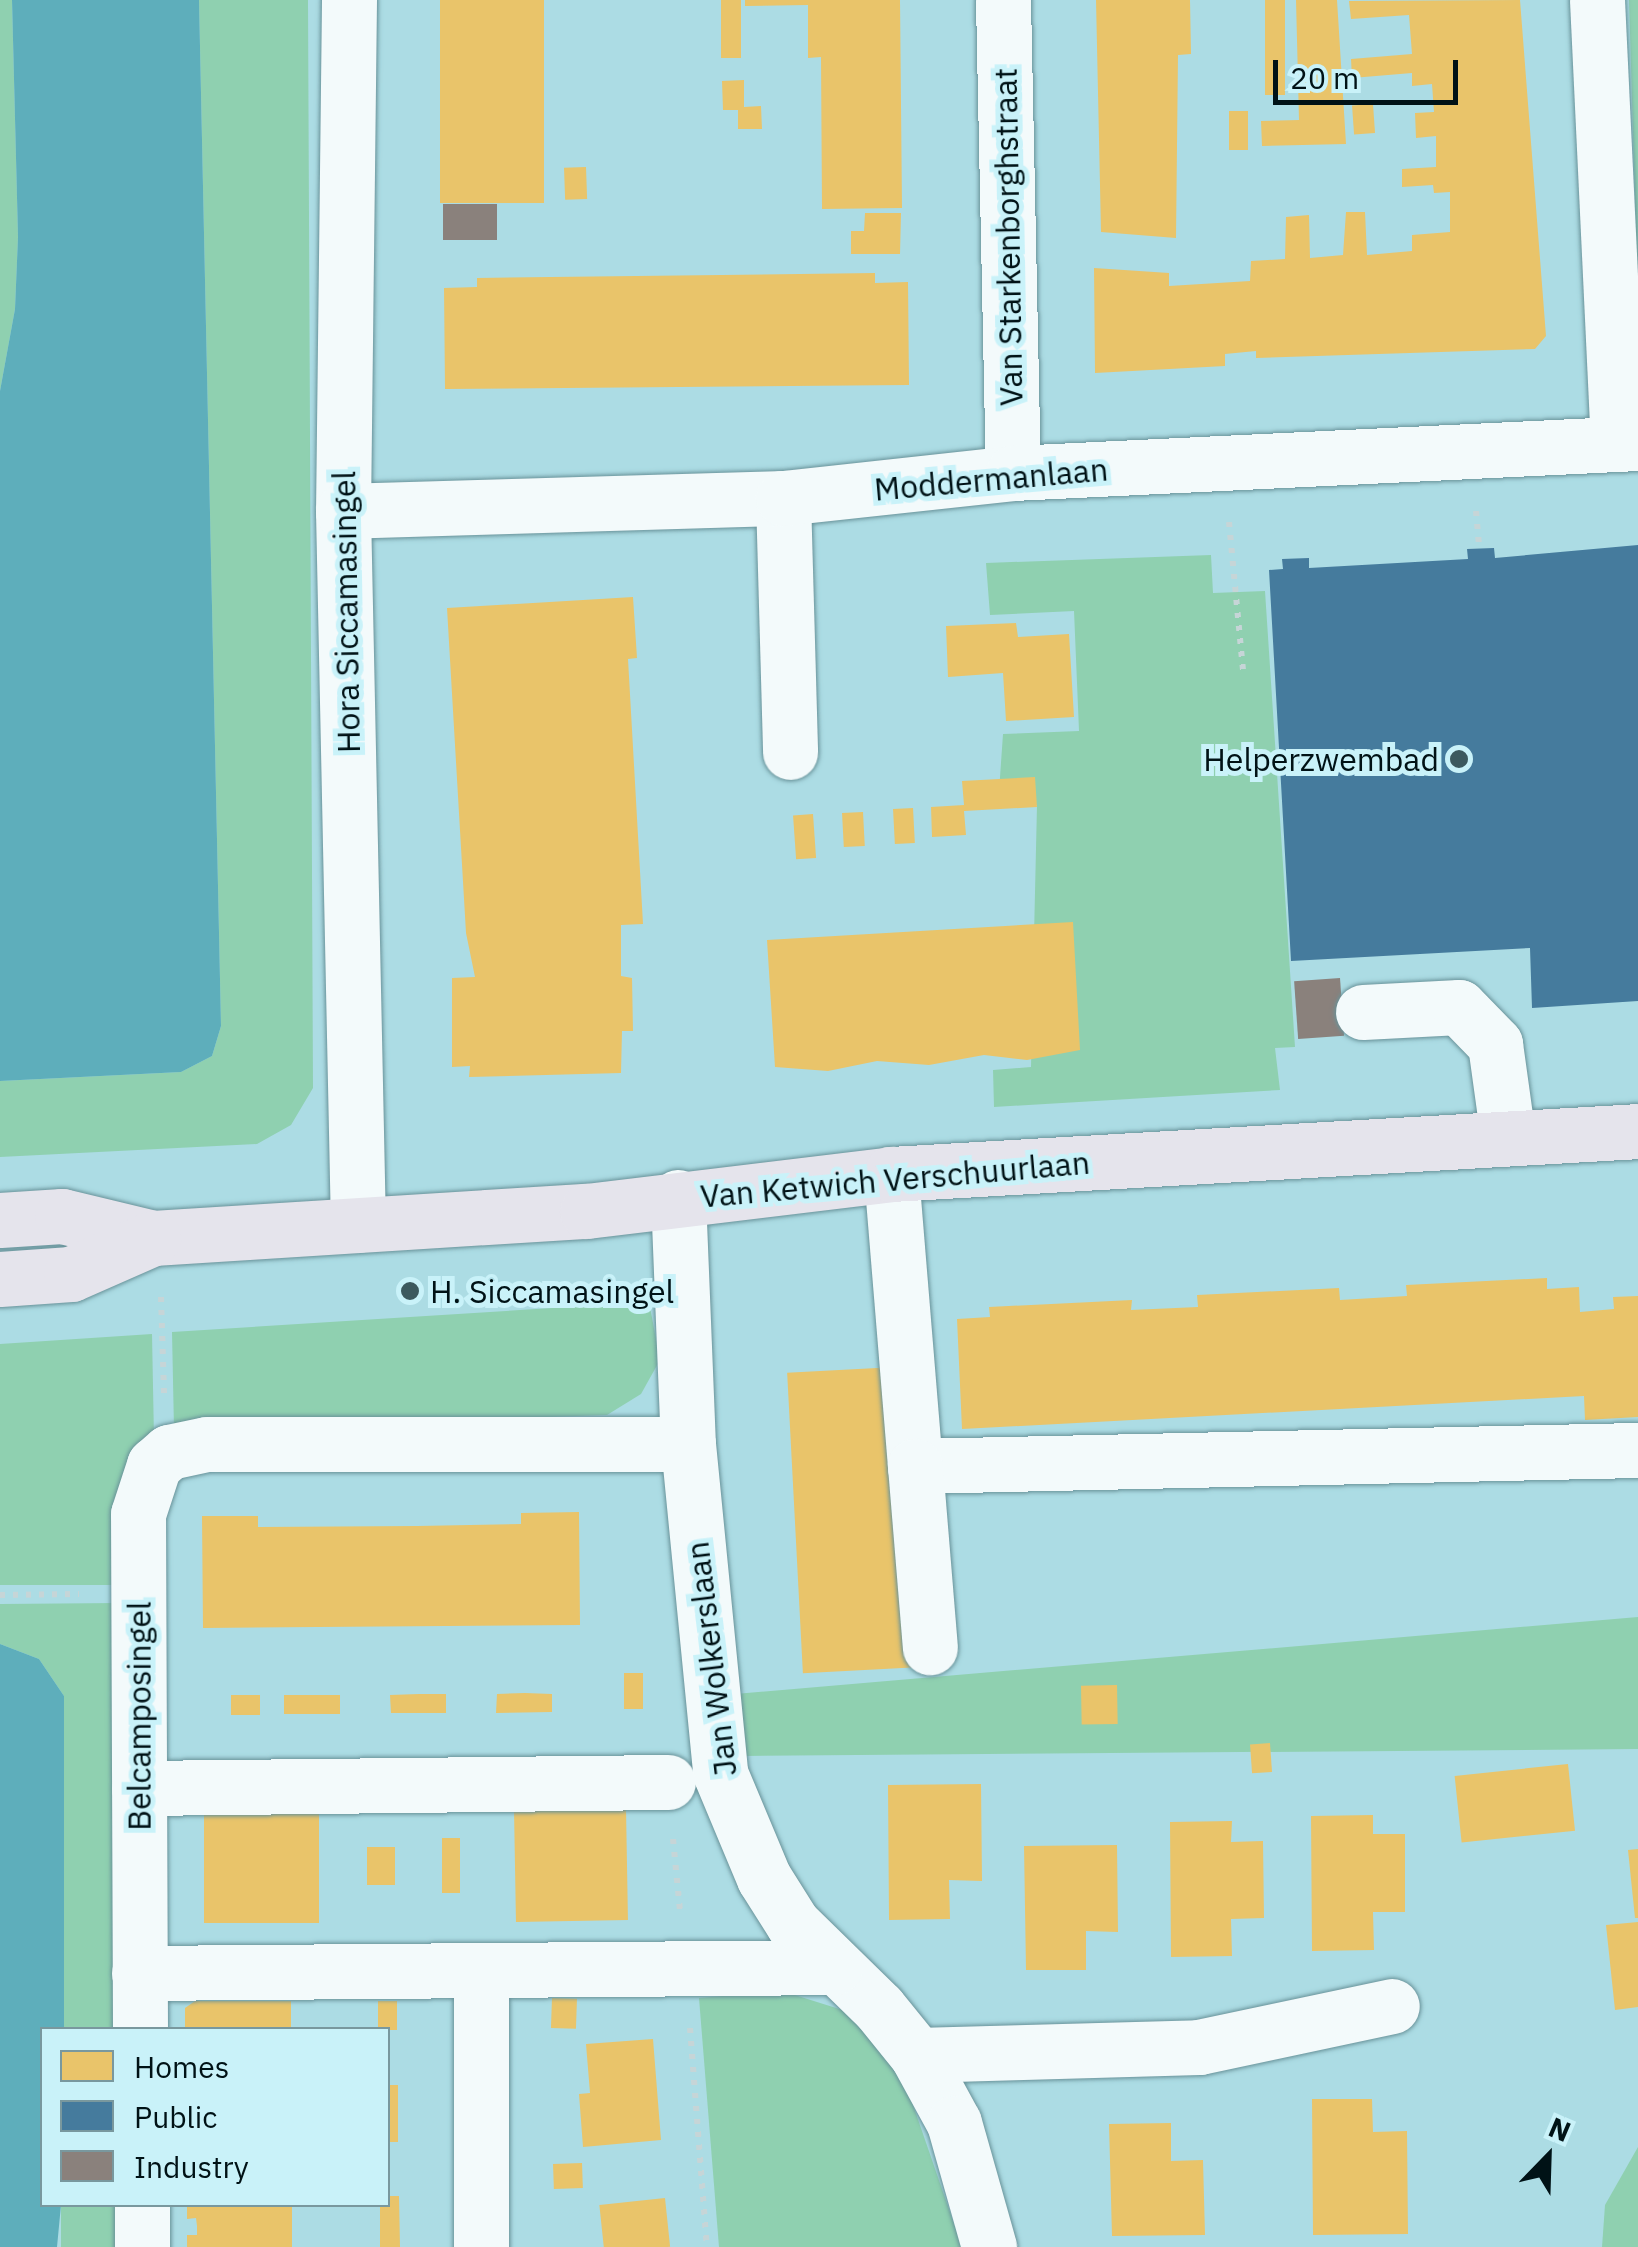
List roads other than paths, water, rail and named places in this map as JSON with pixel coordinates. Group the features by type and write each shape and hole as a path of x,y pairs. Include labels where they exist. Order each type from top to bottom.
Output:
{"main road":[{"name":"Van Ketwich Verschuurlaan","path":"0,1220 62,1216 157,1238 587,1210 891,1174 1638,1131"},
{"name":"Van Ketwich Verschuurlaan","path":"0,1278 71,1274 157,1238"}],"street":[{"name":"Hora Siccamasingel","path":"349,0 343,511 358,1225"},
{"name":"Van Starkenborghstraat","path":"1004,0 1014,473"},
{"path":"1596,0 1628,443"},
{"name":"Moddermanlaan","path":"343,511 783,498 1014,473 1628,443"},
{"path":"783,498 790,752"},
{"path":"1364,1012 1458,1007 1495,1044 1508,1138"},
{"path":"891,1174 930,1647"},
{"name":"Jan Wolkerslaan","path":"678,1197 688,1444 720,1773 764,1878 793,1924 917,2056 954,2123 989,2247"},
{"name":"Belcamposingel","path":"140,2027 139,1496 186,1450 688,1444"},
{"path":"915,1466 1638,1450"},
{"path":"139,1788 668,1782"},
{"path":"139,1973 834,1966"},
{"path":"481,1972 481,2247"},
{"path":"917,2056 1199,2047 1392,2006"},
{"path":"142,2207 142,2247"}],"water":[{"path":"12,0 199,0 221,1026 212,1056 181,1072 0,1081 0,391 15,309 18,237"},
{"path":"0,1644 39,1659 64,1696 64,2027 40,2027 40,2207 61,2207 57,2247 0,2247"}],"place":[{"name":"Helperzwembad","path":"1459,759"},
{"name":"H. Siccamasingel","path":"410,1291"}]}
